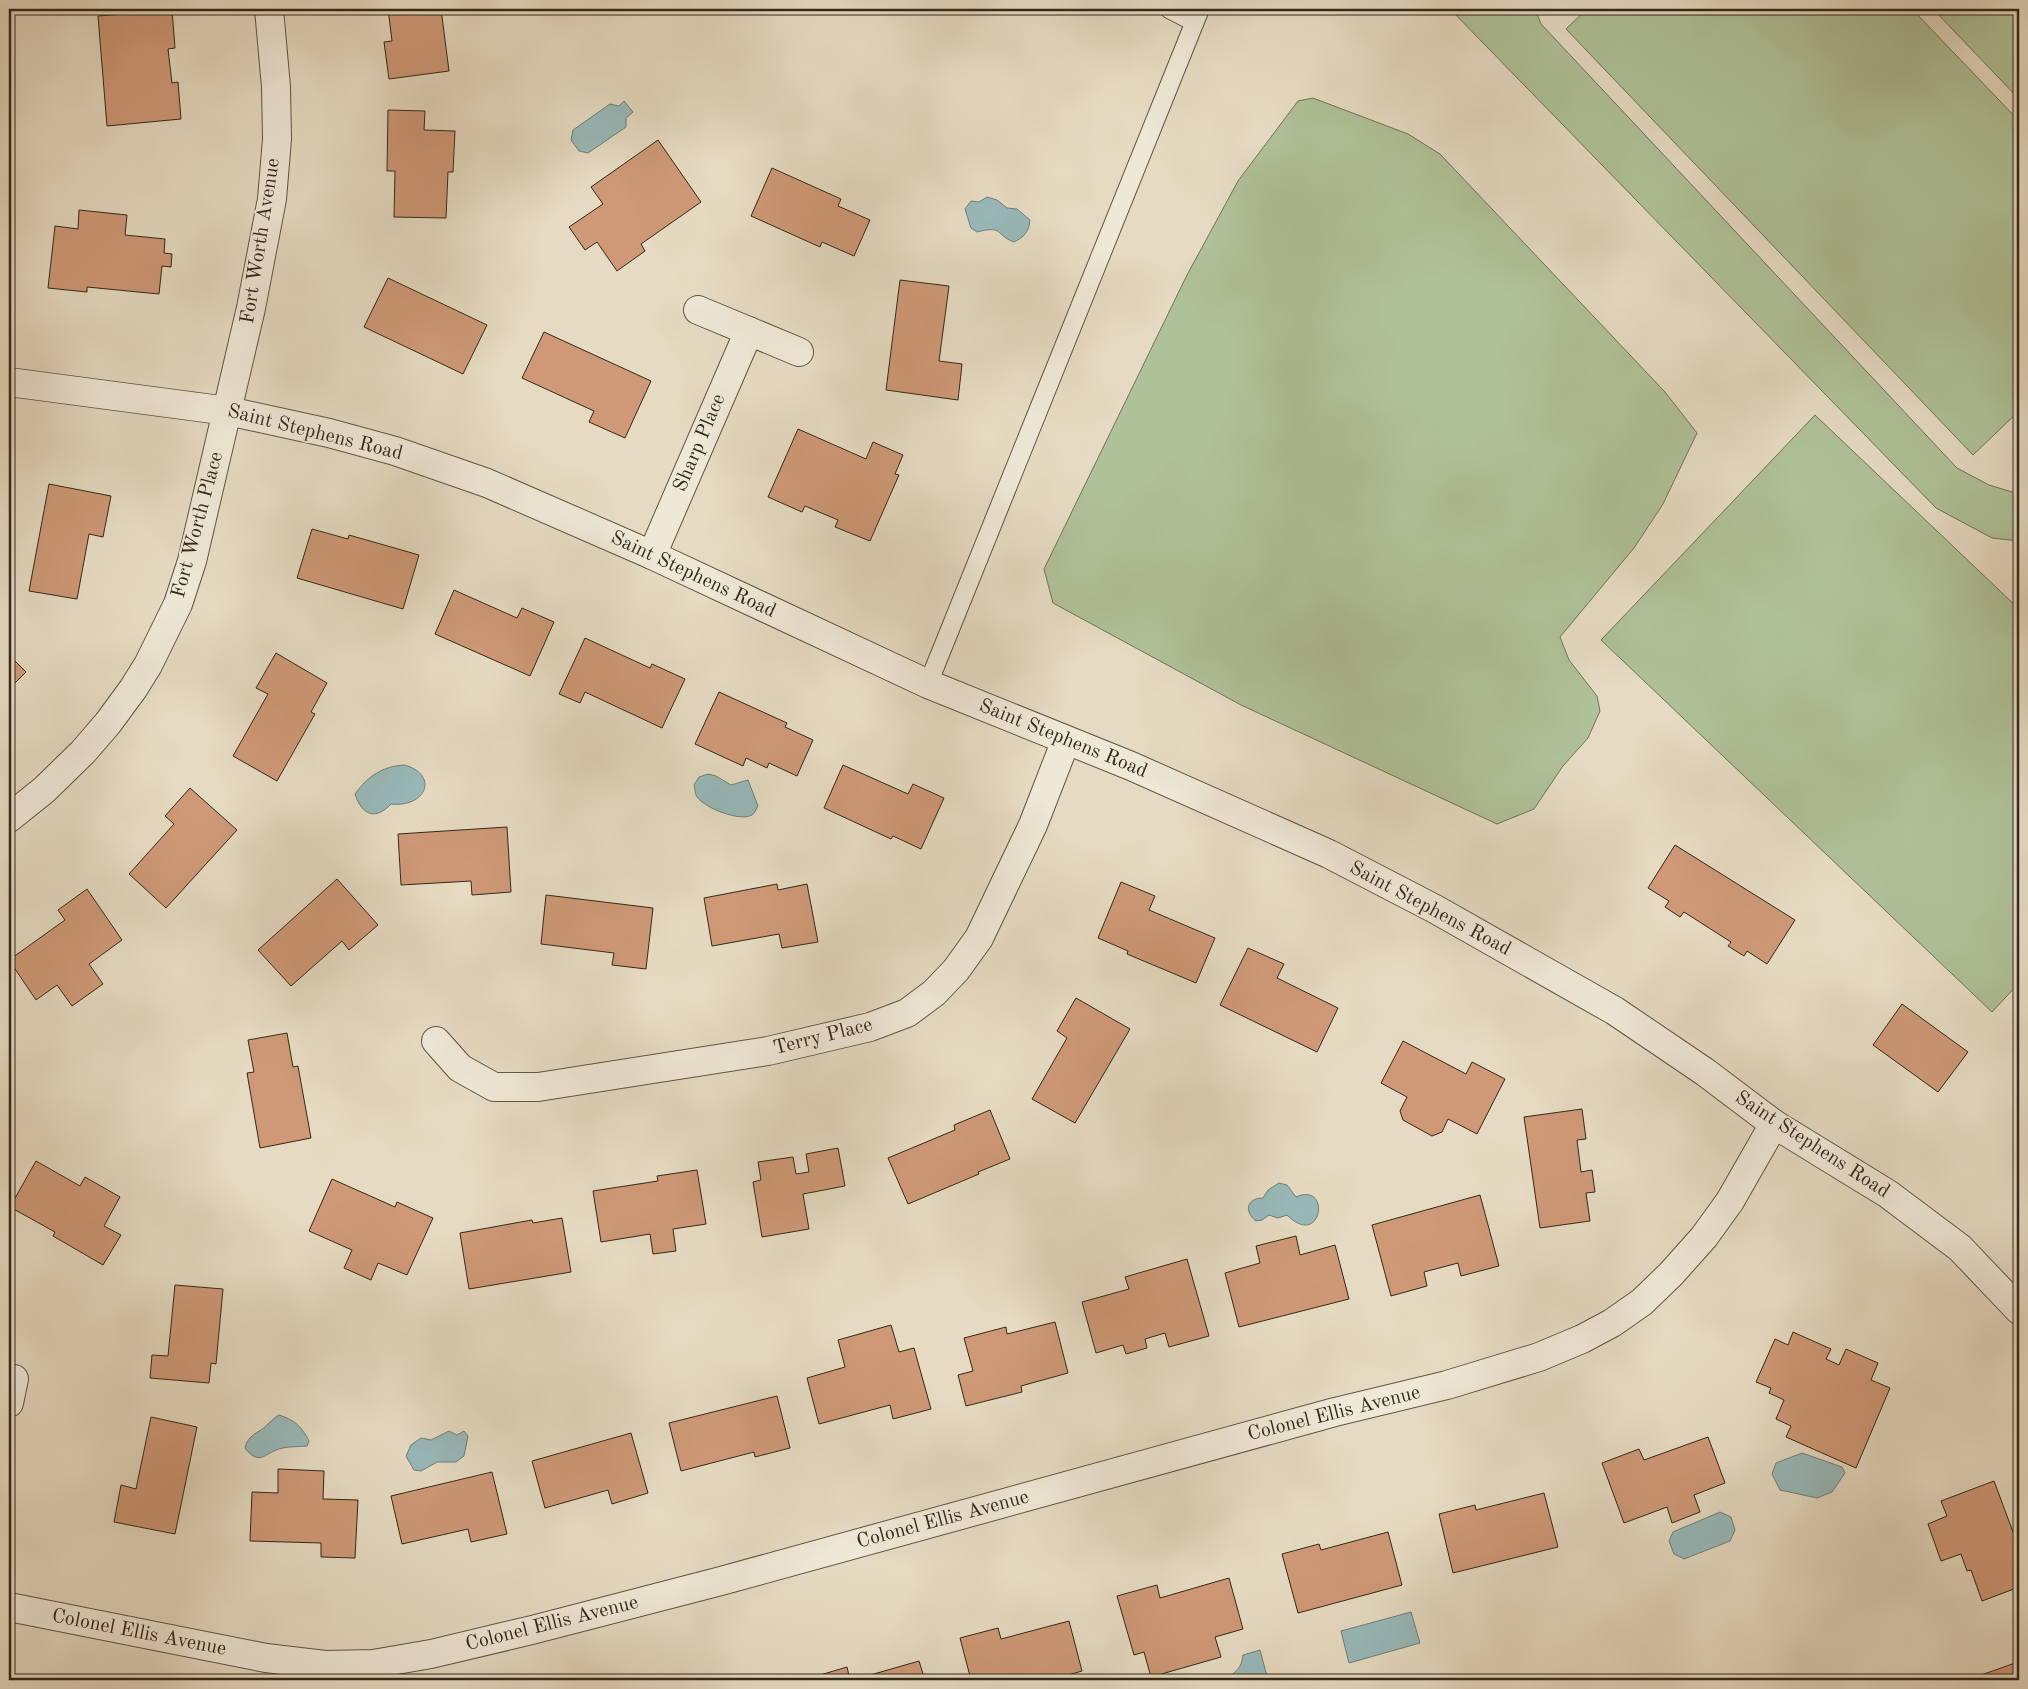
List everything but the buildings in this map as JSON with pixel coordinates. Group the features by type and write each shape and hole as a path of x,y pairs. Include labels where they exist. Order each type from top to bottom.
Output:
{"street":[{"name":"Fort Worth Avenue","path":"228,411 272,200 277,139 276,87 269,9"},
{"path":"698,310 799,352"},
{"name":"Sharp Place","path":"652,555 749,331"},
{"name":"Saint Stephens Road","path":"9,382 228,411 329,433 396,451 487,483 652,555 928,684 1131,766 1328,854 1435,909 1615,1011 1705,1072 1774,1124 1888,1194 1953,1243 1998,1286 2019,1310"},
{"name":"Fort Worth Place","path":"9,818 44,790 83,752 108,723 148,665 178,604 192,561 228,411"},
{"name":"Terry Place","path":"436,1041 460,1068 494,1087 538,1087 768,1050 870,1027 907,1013 934,993 956,970 979,938 1034,825 1066,740"},
{"name":"Colonel Ellis Avenue","path":"9,1607 266,1658 325,1665 372,1664 431,1654 532,1630 722,1580 1335,1412 1446,1385 1539,1357 1582,1339 1612,1323 1642,1302 1671,1274 1704,1237 1730,1201 1774,1124"}],"lane":[{"path":"928,684 1197,15 1169,9"}],"green space":[{"path":"1450,9 1535,9 1541,24 1957,468 1989,485 2019,494 2019,541 1992,538 1936,508"},
{"path":"1587,9 1912,9 2019,121 2019,411 1973,455 1566,29"},
{"path":"1933,9 2007,9 2019,21 2019,99"},
{"path":"1313,98 1408,134 1440,154 1665,392 1697,433 1663,504 1634,548 1560,637 1569,660 1597,696 1600,711 1588,738 1563,766 1534,809 1497,824 1241,705 1053,603 1044,569 1187,275 1238,181 1298,101"},
{"path":"1815,415 2019,609 2019,983 1992,1012 1601,640"}],"water":[{"path":"624,101 633,112 626,118 626,127 588,153 579,151 571,140 573,130 610,104 619,106"},
{"path":"987,197 997,200 1007,208 1017,209 1030,220 1027,231 1023,236 1014,242 996,230 977,232 971,228 965,209 971,201 979,202"},
{"path":"405,765 416,770 422,776 425,783 424,790 420,796 403,804 391,804 380,813 374,814 365,811 355,794 365,782 377,773 390,767"},
{"path":"708,774 716,776 731,785 748,780 758,806 754,813 747,817 739,817 723,813 701,801 696,796 694,785 699,777"},
{"path":"1279,1183 1287,1185 1296,1197 1307,1195 1315,1198 1318,1205 1318,1213 1315,1220 1308,1225 1299,1224 1287,1215 1278,1218 1269,1215 1262,1220 1256,1221 1252,1217 1248,1210 1250,1203 1253,1200 1263,1198 1268,1190"},
{"path":"279,1415 289,1419 301,1428 309,1441 307,1446 283,1448 258,1458 254,1456 245,1448 246,1443"},
{"path":"449,1431 457,1435 464,1431 468,1436 464,1456 456,1462 437,1462 421,1471 414,1470 406,1456 411,1445 421,1438 431,1440"},
{"path":"1802,1453 1842,1467 1845,1473 1832,1492 1817,1498 1780,1490 1772,1474 1776,1463"},
{"path":"1720,1512 1731,1517 1735,1530 1730,1541 1684,1559 1674,1554 1669,1541 1673,1532"},
{"path":"1411,1612 1420,1643 1349,1663 1341,1631"},
{"path":"1260,1650 1268,1680 1215,1680 1234,1673 1240,1666 1243,1655"}]}
